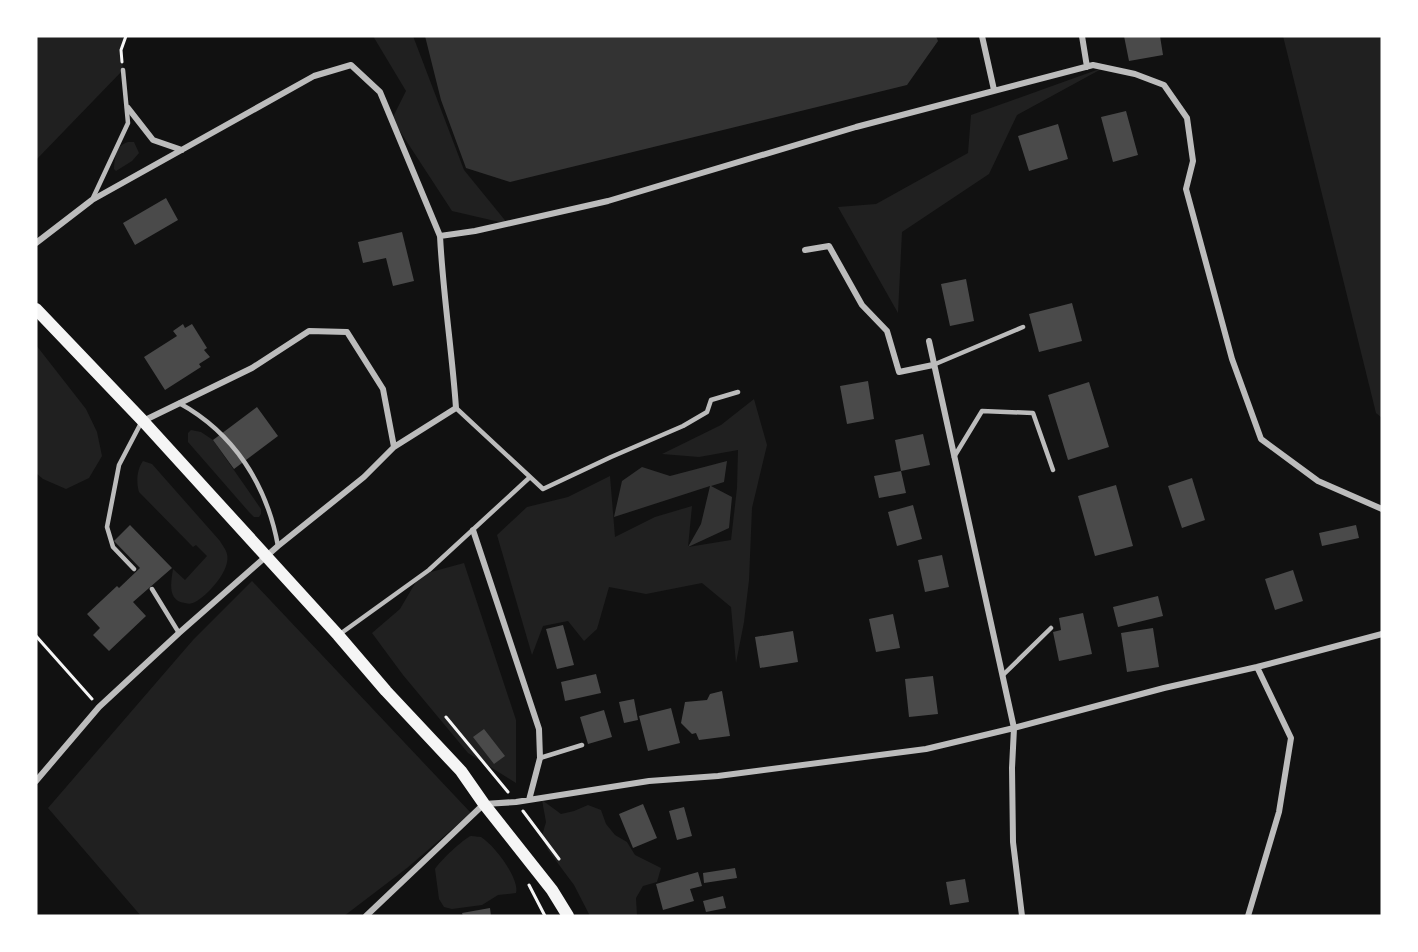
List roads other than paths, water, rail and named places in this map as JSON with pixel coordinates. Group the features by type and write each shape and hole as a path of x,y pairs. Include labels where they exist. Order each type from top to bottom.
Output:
{"main road":[{"path":"36,309 143,421 461,771 484,804 527,856 568,916"}],"street":[{"path":"982,36 994,90"},
{"path":"1082,36 1087,67"},
{"path":"36,243 92,200 314,76 351,65 380,92 440,236 443,293 452,352 456,408 394,447 364,477 278,546 179,633 99,707 36,781"},
{"path":"440,236 476,231 608,201 856,128 1093,65 1135,74 1164,85 1187,118 1193,161 1186,189 1232,359 1261,439 1318,482 1382,509"},
{"path":"128,108 153,140 182,150"},
{"path":"805,250 830,246 862,305 887,331 899,372 933,365"},
{"path":"143,421 252,368 309,331 347,332 383,389 394,447"},
{"path":"929,341 1014,728 1013,842 1022,916"},
{"path":"473,530 539,729 540,758 529,800"},
{"path":"366,916 484,804 516,802 649,781 718,777 926,749 1164,688 1257,668 1382,634"},
{"path":"1248,916 1279,812 1291,738 1257,668"},
{"path":"375,908 378,916"}],"lane":[{"path":"92,200 128,123 123,70"},
{"path":"933,365 1023,327"},
{"path":"456,408 543,489 683,426 707,412 711,400 738,392"},
{"path":"178,403 199,415 218,430 249,467 268,505 278,546"},
{"path":"954,457 982,411 1033,413 1053,470"},
{"path":"134,569 113,547 107,527 119,465 143,421"},
{"path":"338,635 429,570 530,478"},
{"path":"152,589 179,633"},
{"path":"1002,675 1051,628"},
{"path":"540,758 582,745"}]}
